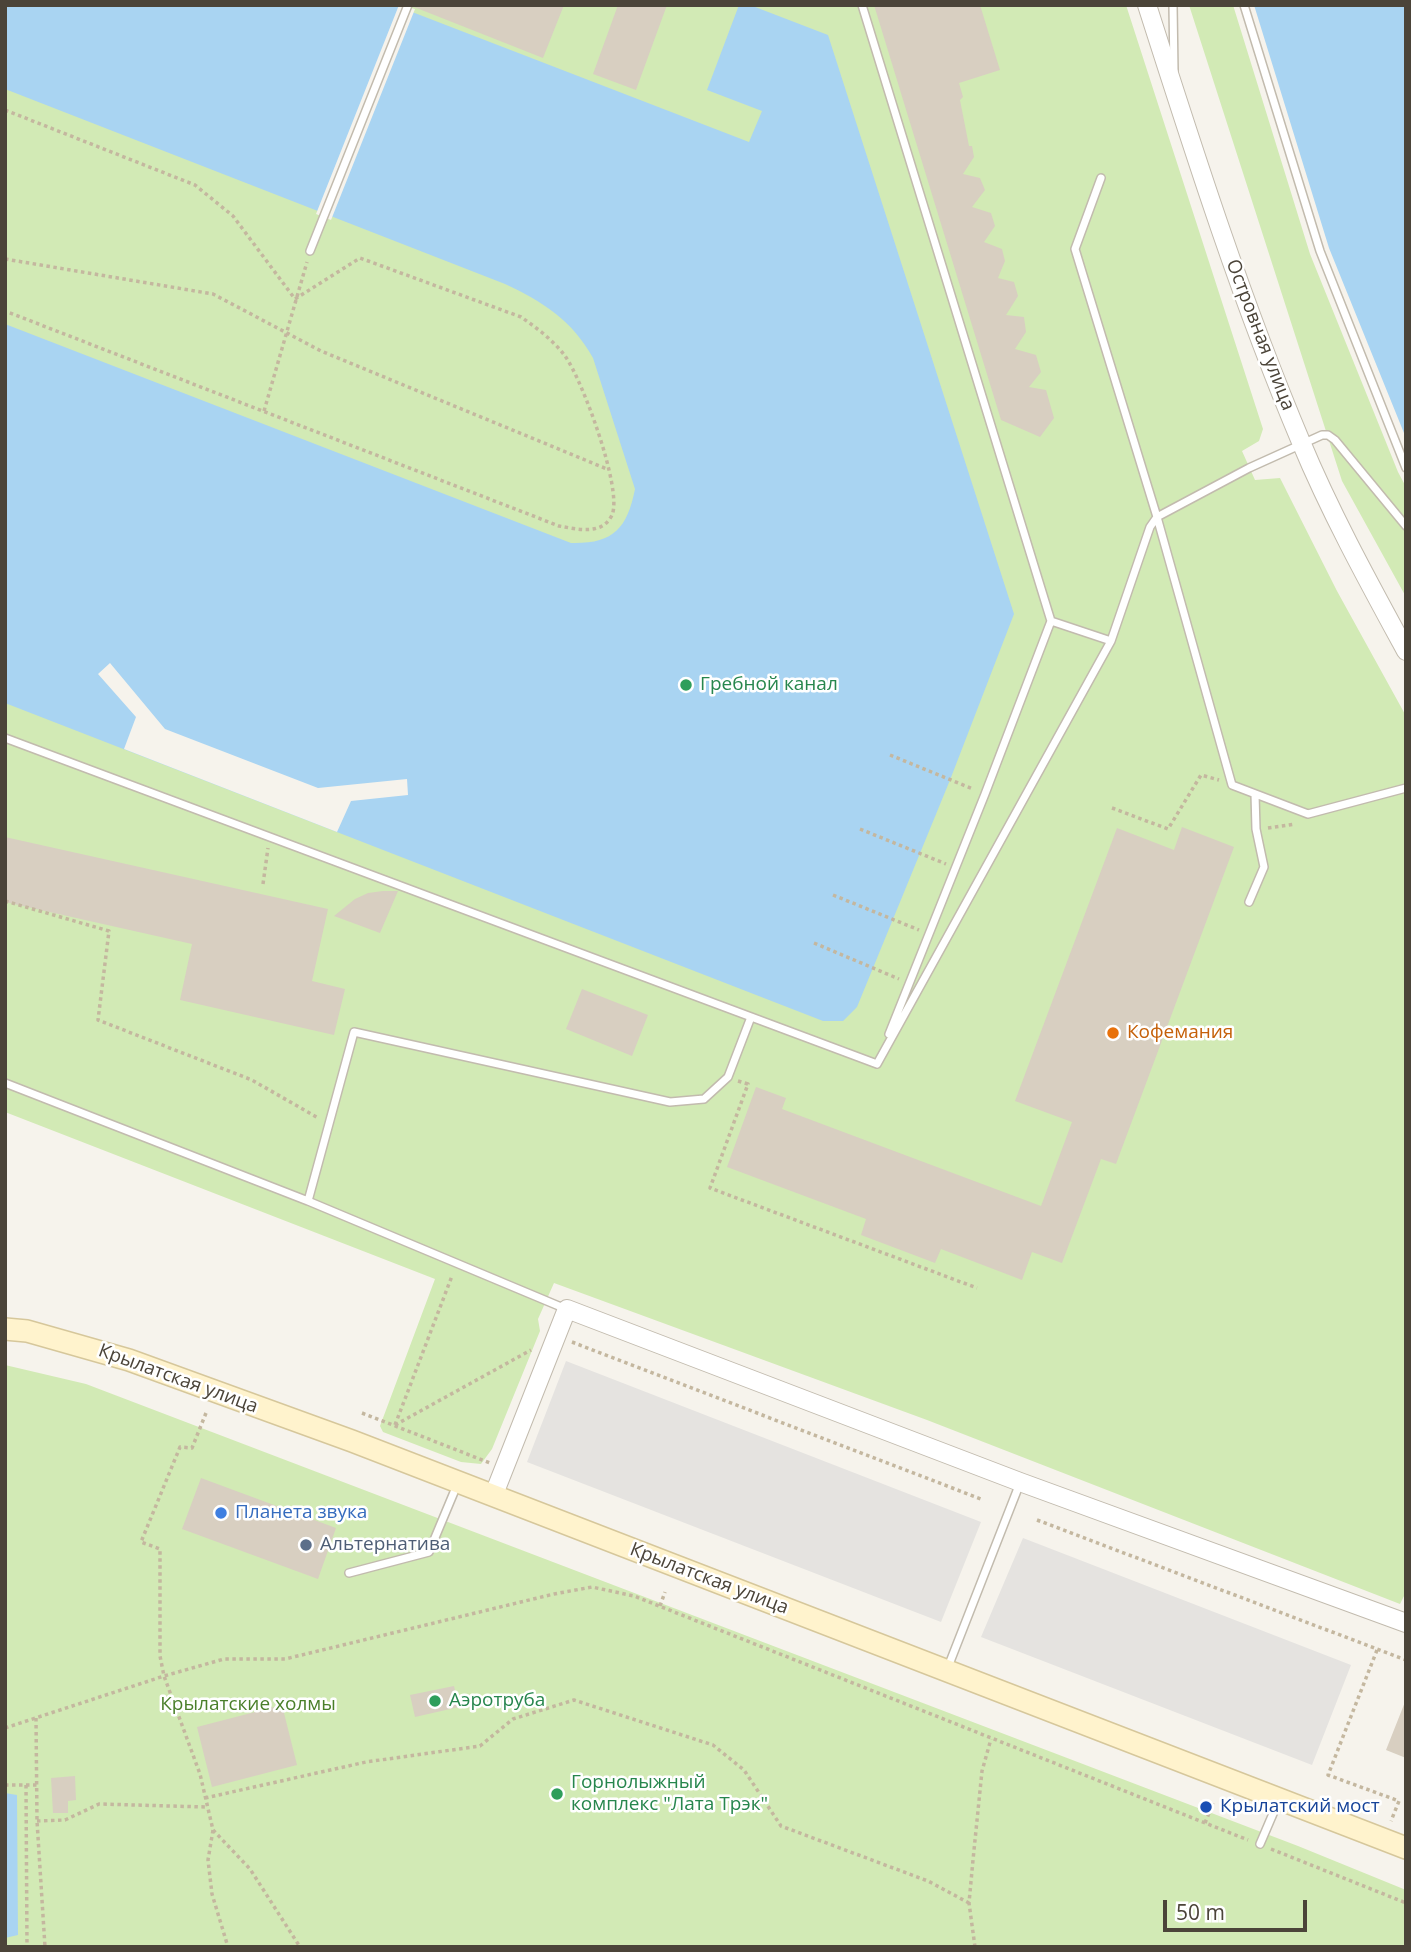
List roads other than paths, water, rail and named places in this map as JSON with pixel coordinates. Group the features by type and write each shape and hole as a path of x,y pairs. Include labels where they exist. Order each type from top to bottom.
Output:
{"main road":[{"name":"Крылатская улица","path":"5,1329 27,1331 129,1360 494,1494 946,1672 1406,1848"}],"street":[{"name":"Островная улица","path":"1147,5 1251,317 1301,443 1347,542 1406,651"},
{"path":"494,1494 567,1309 1020,1482 1406,1623"}],"lane":[{"path":"310,251 408,5"},
{"path":"862,5 1051,621 877,1064"},
{"path":"1173,5 1175,94"},
{"path":"1244,5 1320,251 1406,468"},
{"path":"1101,178 1074,249 1157,517 1233,785 1308,814 1406,788"},
{"path":"877,1064 1111,641 1150,527 1157,517 1301,443 1328,435 1406,526"},
{"path":"1051,621 1111,641"},
{"path":"5,738 877,1064"},
{"path":"1249,902 1264,867 1256,829 1255,794"},
{"path":"308,1201 354,1032 670,1102 704,1099 728,1077 751,1017"},
{"path":"5,1083 308,1201 567,1309"},
{"path":"349,1573 429,1552 458,1481"},
{"path":"946,1672 1020,1482"},
{"path":"1260,1844 1279,1798"}],"water":[{"name":"Гребной канал","path":"5,5 394,5 749,142 762,111 707,90 739,5 750,5 828,35 1014,614 950,780 857,1007 843,1021 823,1021 5,703 5,324 571,543 598,541 616,531 628,514 635,489 593,358 576,333 555,313 505,284 5,89"},
{"path":"1254,5 1406,5 1406,438 1329,248"},
{"path":"5,1793 17,1795 18,1935 5,1938"}],"place":[{"name":"Гребной канал","path":"686,685"},
{"name":"Кофемания","path":"1113,1033"},
{"name":"Планета звука","path":"221,1513"},
{"name":"Альтернатива","path":"306,1545"},
{"name":"Аэротруба","path":"435,1701"},
{"name":"Горнолыжный комплекс \"Лата Трэк\"","path":"557,1794"},
{"name":"Крылатский мост","path":"1206,1807"}],"park label":[{"name":"Крылатские холмы","path":"248,1705"}]}
